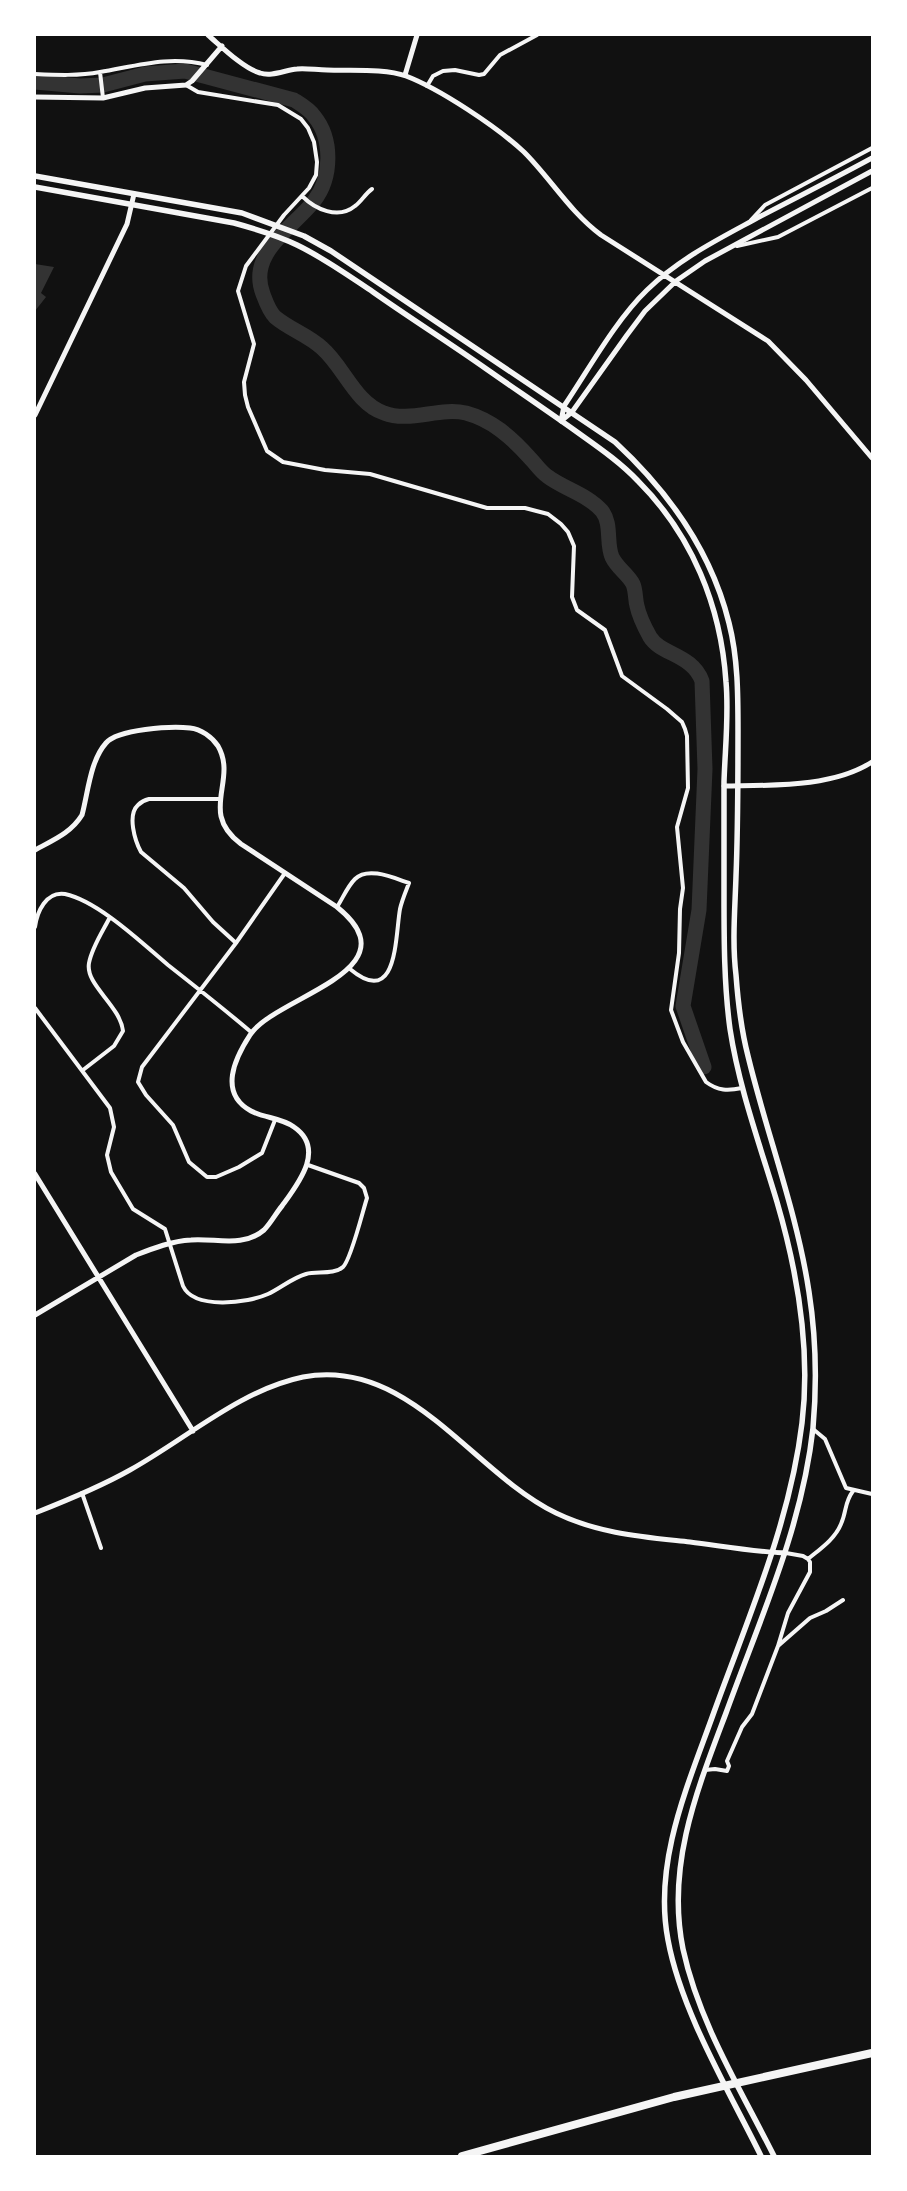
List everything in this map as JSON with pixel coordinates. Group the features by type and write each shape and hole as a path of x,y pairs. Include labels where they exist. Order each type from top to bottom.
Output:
{"highway":[{"path":"462,2156 674,2097 872,2053"}],"main road":[{"path":"35,176 242,213 272,222 304,236 331,251 615,442 644,469 679,512 704,554 723,604 734,651 738,695 738,786 734,924 738,997 747,1053 795,1228 809,1291 815,1362 813,1429 801,1499 786,1553 704,1770 689,1818 679,1866 678,1914 682,1946 698,2000 774,2156"},
{"path":"35,187 234,223 266,232 299,246 352,278 561,421 605,452 636,478 663,509 683,538 698,566 716,613 727,688 724,786 724,928 727,1002 742,1088 790,1254 802,1330 804,1399 801,1430 786,1504 772,1552 690,1778 676,1822 665,1884 667,1936 677,1974 705,2044 761,2156"}],"street":[{"path":"208,35 253,70 262,74 272,74 297,68 405,75 428,86 502,133 524,152 584,222 601,235 768,341 806,380 872,458"},
{"path":"405,75 417,35"},
{"path":"428,86 433,76 443,71 455,70 479,75 484,74 500,55 538,35"},
{"path":"35,97 103,95 145,88 186,85 206,66 222,46"},
{"path":"35,74 100,74 169,60 206,66"},
{"path":"100,74 103,95"},
{"path":"186,85 198,92 278,105 301,119 311,135 317,162 316,176 303,197 284,214 246,266 238,291 254,344 244,382 245,395 248,407 267,450 283,462 325,470 370,474 487,508 538,510 561,524 568,532 574,546 572,597 577,610 605,630 622,676 682,722 687,736 688,788 677,827 683,888 680,909 679,953 671,1010 683,1042 706,1082 727,1092 742,1088"},
{"path":"748,223 766,205 872,148"},
{"path":"561,421 564,406 635,303 665,274 700,249 872,158"},
{"path":"561,421 572,412 626,335 645,312 676,281 693,268 732,246 872,171"},
{"path":"732,246 778,237 872,188"},
{"path":"303,197 315,208 341,213 355,207 372,189"},
{"path":"35,415 127,224 134,194"},
{"path":"35,850 68,832 77,824 82,815 97,757 106,743 117,735 130,731 190,728 201,731 218,746 222,759 220,812 222,824 227,832 285,874 338,907 350,917 360,940 356,960 350,968 339,977 271,1015 251,1032 234,1065 233,1086 243,1105 251,1111 294,1127 303,1136 307,1146 308,1165 298,1184 270,1221 256,1236 246,1240 190,1240 170,1243 136,1255 35,1315"},
{"path":"724,786 828,779 846,775 872,762"},
{"path":"221,799 149,799 138,804 134,810 134,829 136,845 140,852 184,888 213,922 236,944"},
{"path":"275,1120 262,1153 239,1167 216,1177 207,1177 189,1162 174,1125 141,1088 138,1082 142,1067 236,944 285,874"},
{"path":"338,907 351,884 362,875 382,874 409,883 400,908 393,964 388,974 372,981 365,980 350,968"},
{"path":"35,926 38,911 42,904 51,898 63,894 110,917 251,1032"},
{"path":"82,1070 114,1046 123,1031 118,1014 93,982 89,972 91,954 110,917"},
{"path":"35,1008 110,1108 114,1126 108,1155 111,1172 133,1209 165,1229 186,1293 206,1302 249,1300 268,1294 306,1274 334,1272 346,1264 366,1198 364,1188 354,1180 308,1165"},
{"path":"35,1174 193,1431"},
{"path":"35,1513 131,1469 249,1396 273,1386 305,1377 323,1376 353,1378 382,1387 417,1405 502,1478 532,1500 570,1519 599,1529 629,1535 786,1553 803,1556 810,1562 810,1572 788,1613 778,1646 752,1714 742,1727 727,1761 729,1766 727,1771 716,1769 704,1770"},
{"path":"813,1429 824,1440 846,1488 872,1494"},
{"path":"808,1560 837,1532 842,1524 846,1500 854,1491"},
{"path":"82,1493 101,1548"},
{"path":"778,1646 810,1618 826,1611 843,1600"}],"shaded area":[{"path":"35,264 54,267 41,293 46,297 35,311"}],"waterway":[{"path":"35,82 80,86 103,85 145,74 185,71 294,100 305,107 314,116 325,136 328,158 327,170 320,192 314,201 275,242 261,266 260,279 263,294 273,315 322,348 357,393 374,408 394,416 456,412 466,413 484,420 508,436 547,476 589,500 602,511 607,522 610,552 633,584 639,614 650,637 661,648 691,665 702,681 705,769 699,910 683,1006 704,1067"}]}
